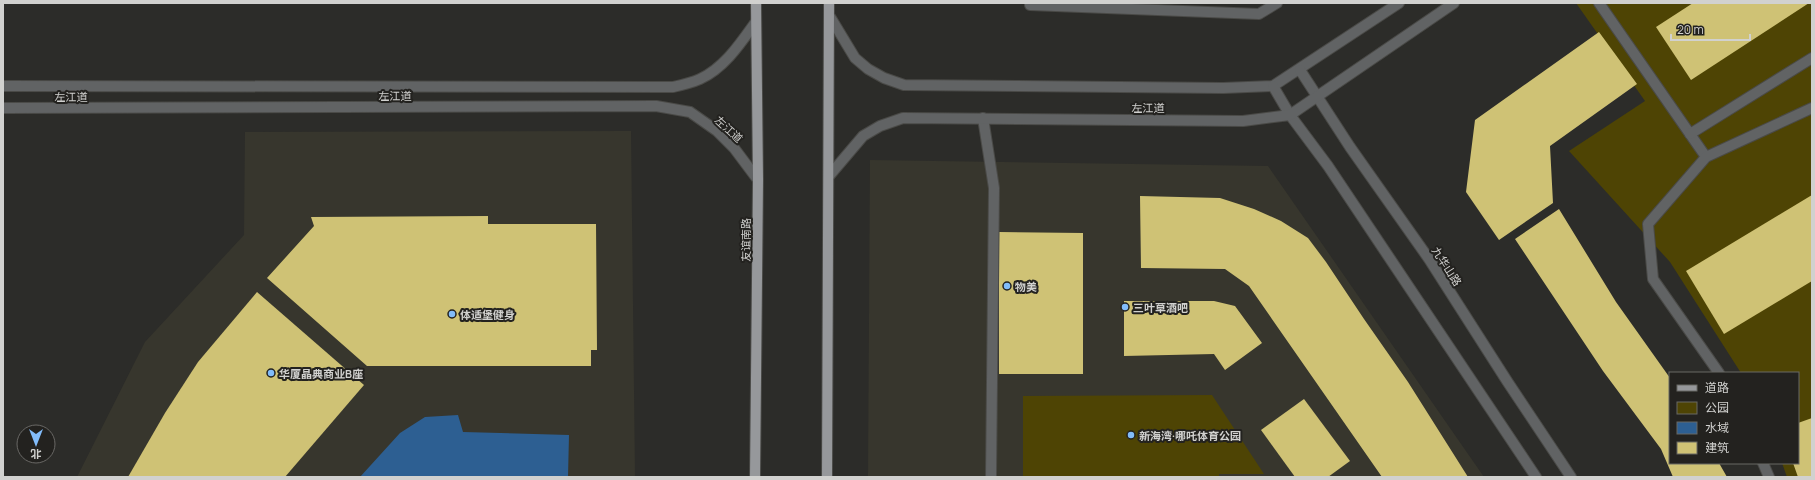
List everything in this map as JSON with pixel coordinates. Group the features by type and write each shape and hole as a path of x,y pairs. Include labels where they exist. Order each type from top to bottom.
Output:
{"main road":[{"name":"友谊南路","path":"755,477 758,180 756,3"},
{"path":"827,477 829,3"}],"street":[{"path":"1030,3 1030,5 1259,14 1277,3"},
{"name":"左江道","path":"829,15 855,58 868,69 884,78 904,85 1216,88 1273,86 1300,70 1399,3"},
{"name":"左江道","path":"829,176 863,136 886,124 903,118 1243,121 1270,119 1290,115 1454,3"},
{"path":"1598,3 1706,157"},
{"name":"左江道","path":"3,86 673,87 700,79 722,64 738,48 756,23"},
{"path":"1690,134 1812,58"},
{"name":"九华山路","path":"1300,70 1429,259 1507,381 1571,477"},
{"path":"1273,86 1290,115 1328,166 1536,477"},
{"name":"左江道","path":"3,108 656,106 690,112 717,131 734,148 758,180"},
{"path":"1718,372 1653,279 1648,224 1706,157 1812,108"},
{"path":"983,118 994,188 991,477"},
{"path":"1763,464 1768,477"}],"shaded area":[{"path":"631,131 635,477 77,477 145,342 244,235 245,132"},
{"path":"870,160 1268,166 1484,477 868,477"}],"green space":[{"path":"1576,3 1812,3 1812,477 1787,477 1782,464 1799,464 1799,372 1740,372 1670,262 1569,151 1645,101"},
{"name":"新海湾·哪吒体育公园","path":"1212,395 1264,474 1219,474 1219,477 1023,477 1023,396"}],"water":[{"path":"458,415 463,432 569,435 568,477 360,477 400,433 425,417"}],"building":[{"path":"1693,3 1809,3 1691,80 1656,27"},
{"path":"1599,32 1637,84 1550,146 1553,203 1499,240 1466,192 1475,120"},
{"path":"1812,195 1812,281 1724,334 1686,271"},
{"path":"1140,196 1220,198 1254,209 1281,221 1308,238 1408,382 1468,477 1382,477 1249,286 1225,269 1141,268"},
{"path":"1559,209 1616,302 1669,377 1669,464 1720,464 1727,477 1673,477 1661,449 1603,371 1515,239"},
{"name":"体适堡健身","path":"488,216 488,224 596,224 597,350 591,350 591,366 367,366 267,278 314,226 311,217"},
{"path":"999,232 1083,233 1083,374 999,374"},
{"name":"华厦晶典商业B座","path":"257,292 364,385 285,477 128,477 165,413 198,362"},
{"path":"1124,301 1214,301 1235,306 1262,343 1225,370 1214,354 1124,356"},
{"path":"1304,399 1350,461 1328,477 1295,477 1261,430"},
{"path":"1812,418 1812,477 1798,477 1793,464 1799,464 1799,423"}],"place":[{"name":"物美","path":"1007,286"},
{"name":"三叶草酒吧","path":"1125,307"},
{"name":"体适堡健身","path":"452,314"},
{"name":"华厦晶典商业B座","path":"271,373"},
{"name":"新海湾·哪吒体育公园","path":"1131,435"}]}
